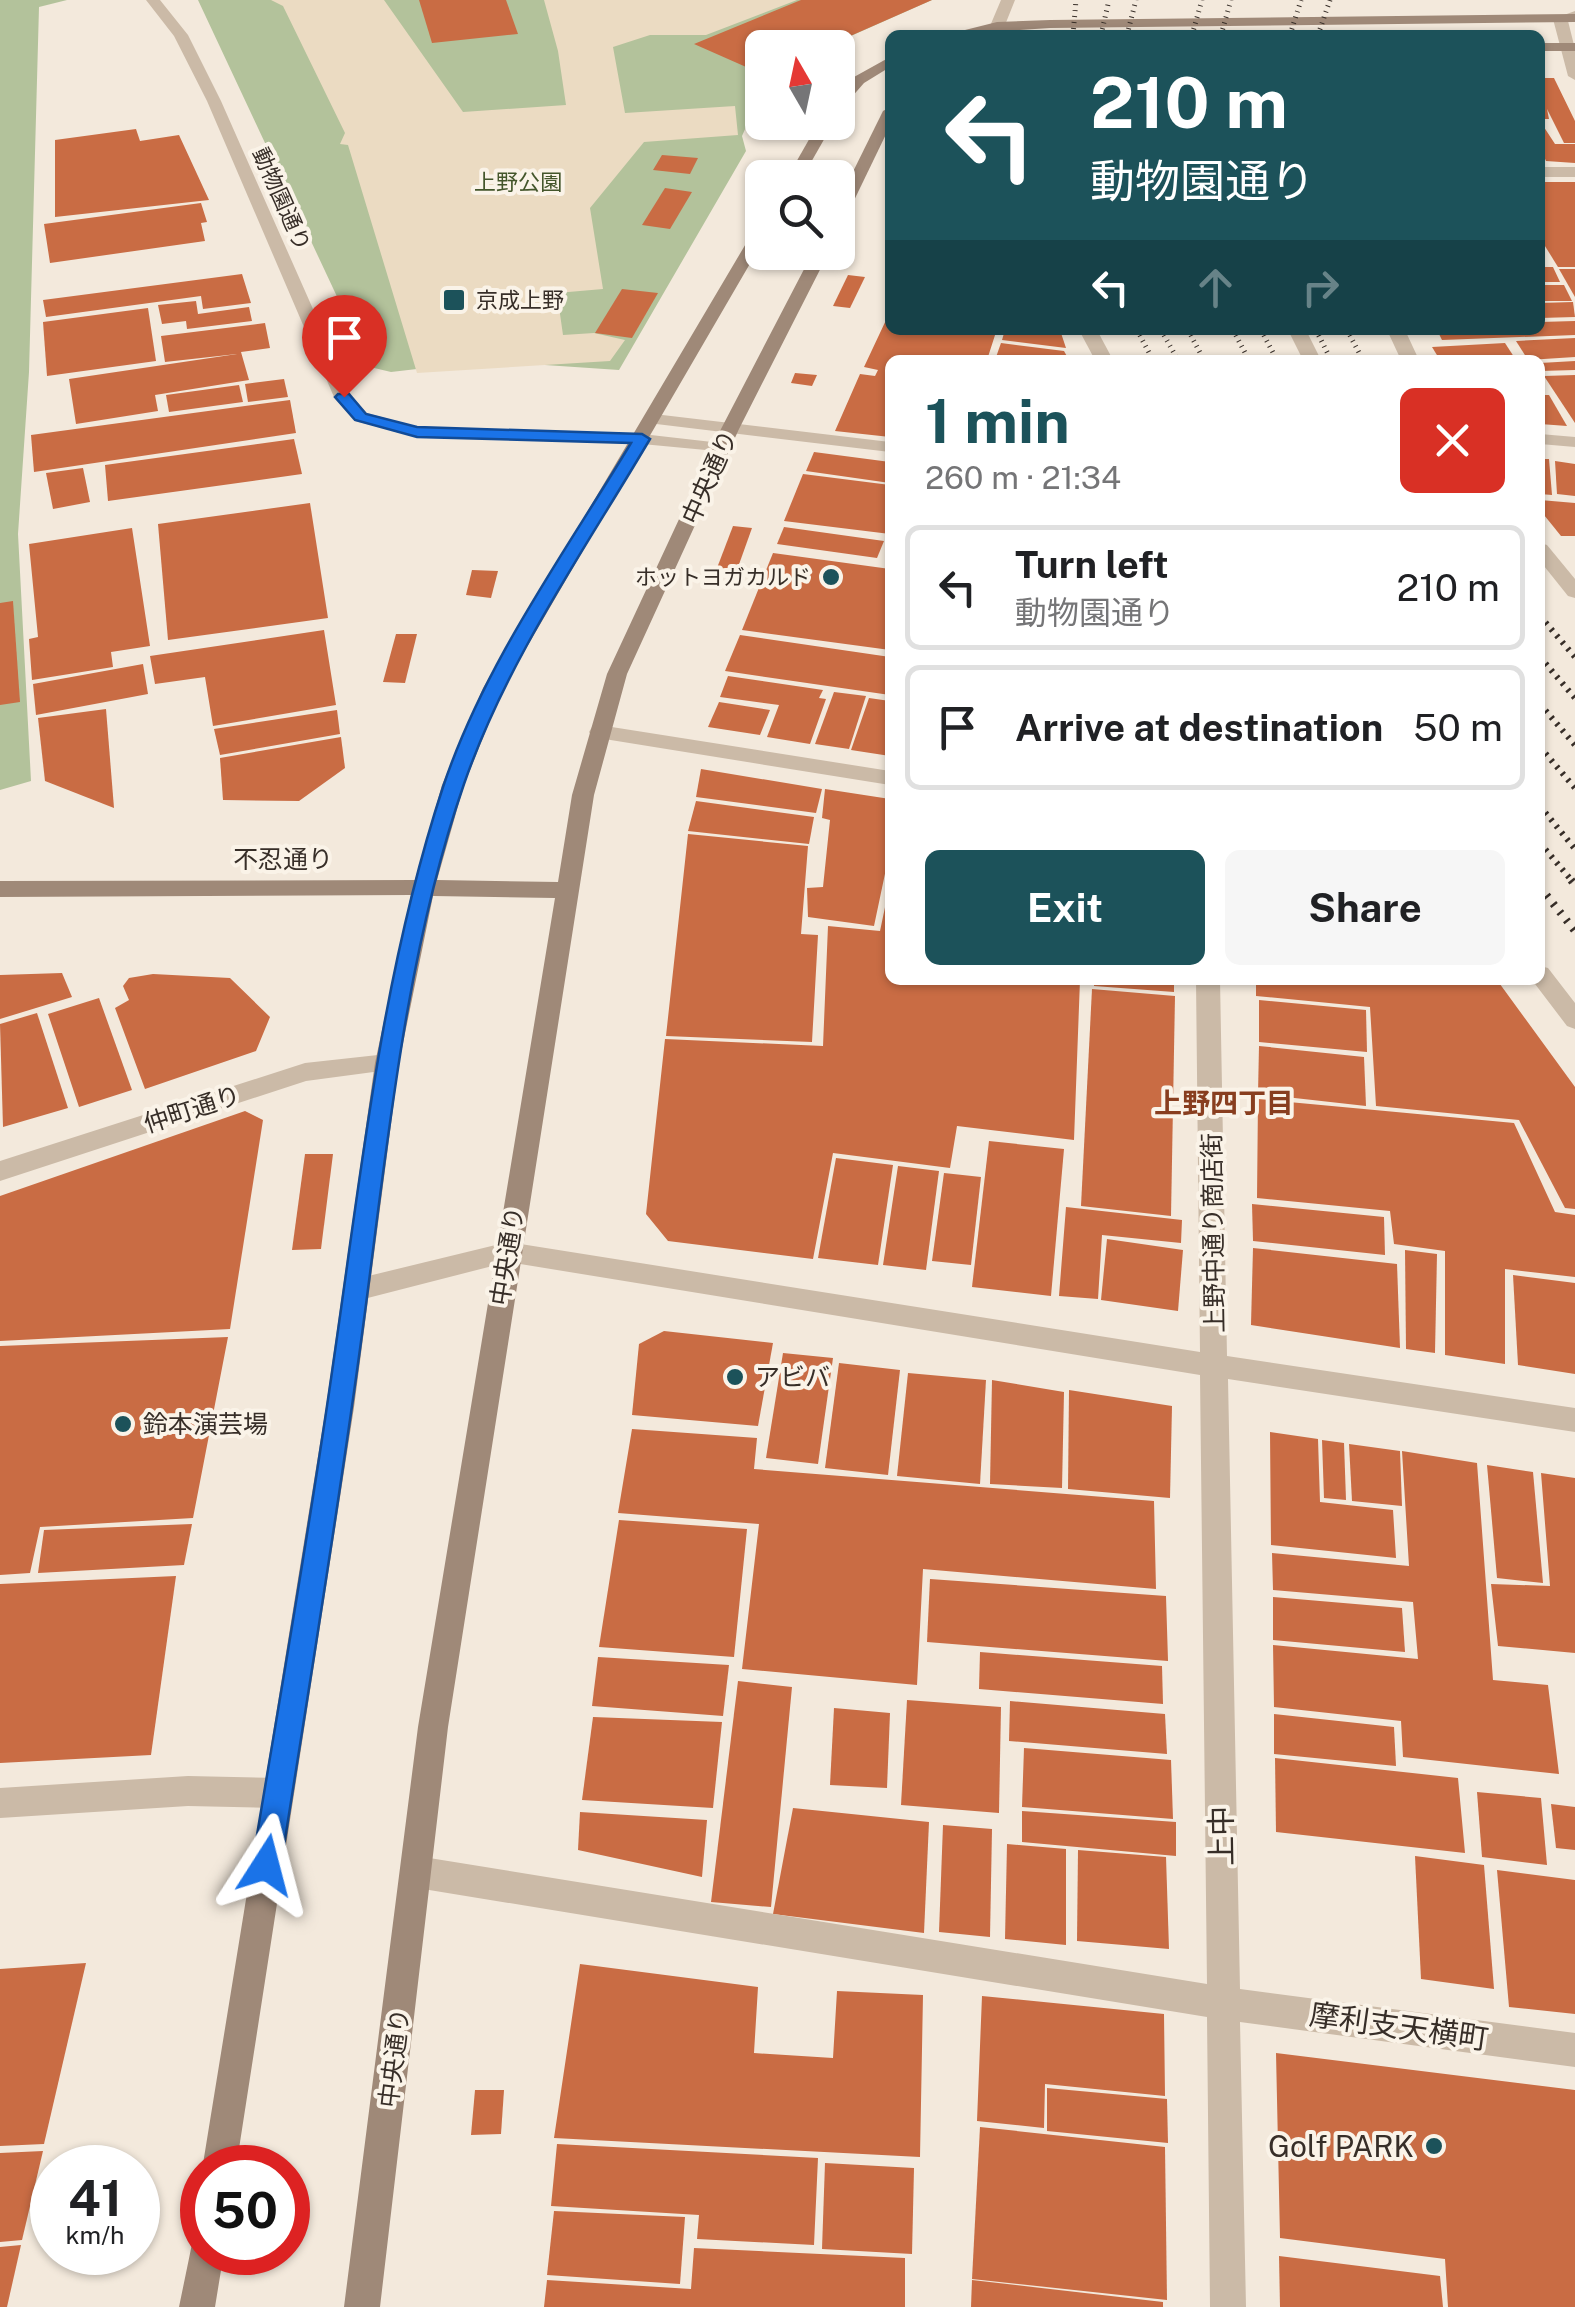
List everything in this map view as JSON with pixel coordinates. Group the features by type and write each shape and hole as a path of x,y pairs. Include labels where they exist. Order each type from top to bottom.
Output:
{"main road":[{"path":"978,30 998,26 1570,17"},
{"path":"1545,47 1571,47"},
{"path":"855,85 885,64"},
{"path":"855,182 885,121"},
{"path":"223,2145 388,1063 424,887 454,785 493,688 745,260"},
{"name":"中央通り","path":"362,2307 433,1727 566,890 599,732 617,674 730,428 812,270"},
{"name":"不忍通り","path":"0,888 566,890"},
{"path":"197,2307 202,2275"}],"street":[{"name":"動物園通り","path":"153,0 181,35 214,100 344,397 360,417 417,432 642,439 721,448"},
{"path":"1004,30 998,26 1008,0"},
{"path":"1570,17 1575,76"},
{"path":"1545,172 1575,172"},
{"path":"654,418 885,446"},
{"path":"1545,439 1575,442"},
{"path":"1545,555 1575,592"},
{"path":"599,732 885,777"},
{"path":"1545,981 1575,1020"},
{"name":"上野中通り商店街","path":"1208,985 1217,1366"},
{"name":"仲町通り","path":"0,1171 305,1072 388,1063"},
{"path":"356,1290 508,1252 1575,1420"},
{"name":"上中","path":"1217,1366 1228,2307"},
{"path":"0,1804 188,1790 278,1793"},
{"name":"摩利支天横町","path":"417,1872 1222,2003 1575,2050"}],"green space":[{"path":"0,0 67,0 39,7 29,372 18,534 31,781 0,790"},
{"name":"上野公園","path":"198,0 932,0 855,34 855,30 745,30 742,136 746,151 619,370 486,361 391,372 370,367"}],"shaded area":[{"path":"271,0 384,0 463,112 566,105 558,51 544,0 797,0 706,35 650,35 613,47 625,113 735,106 738,135 644,142 590,208 603,289 557,293 563,335 594,333 625,340 610,361 417,373 348,145 340,144 345,133 283,6"}],"building":[{"path":"419,0 506,0 518,34 432,43"},
{"path":"801,0 932,0 855,34 855,30 745,30 745,66 694,44"},
{"path":"1545,78 1554,78 1575,121 1575,143 1564,143 1547,109 1549,119 1545,119"},
{"path":"136,129 140,141 179,135 209,200 55,217 55,140"},
{"path":"1545,129 1555,144 1575,144 1575,163 1546,161"},
{"path":"662,155 698,158 690,174 653,170"},
{"path":"1545,182 1575,182 1575,267 1558,267 1545,246"},
{"path":"665,188 692,192 670,229 642,225"},
{"path":"201,203 207,222 201,223 205,241 50,263 44,224"},
{"path":"1545,267 1553,267 1560,282 1545,282"},
{"path":"1559,269 1575,269 1575,297"},
{"path":"242,274 251,303 203,309 201,296 46,317 43,300"},
{"path":"848,275 865,277 850,308 833,306"},
{"path":"1545,285 1564,285 1572,301 1545,301"},
{"path":"622,289 658,293 632,338 595,333"},
{"path":"196,301 198,314 249,307 252,321 187,329 186,321 162,324 158,305"},
{"path":"1573,302 1575,317 1545,318 1545,303"},
{"path":"148,308 156,361 47,376 43,322"},
{"path":"1575,321 1575,335 1442,340 1440,335 1545,335 1545,322"},
{"path":"885,322 885,335 995,335 989,355 885,355 885,436 835,431 860,374 875,376 878,370 864,367"},
{"path":"265,323 270,348 241,352 249,380 155,395 158,411 76,424 69,379 237,354 165,362 161,336"},
{"path":"1004,335 1062,335 1066,348 1002,340"},
{"path":"1575,338 1575,357 1545,359 1545,355 1525,355 1516,341"},
{"path":"1001,343 1064,351 1066,355 997,355"},
{"path":"1505,343 1513,355 1437,355 1432,347"},
{"path":"1575,361 1575,370 1545,371 1545,363"},
{"path":"795,373 817,375 812,386 791,383"},
{"path":"1575,375 1575,423 1545,378"},
{"path":"284,379 288,397 248,402 245,384"},
{"path":"239,385 243,402 169,412 166,395"},
{"path":"1545,395 1549,395 1567,426 1545,424"},
{"path":"290,400 296,433 34,472 31,435"},
{"path":"294,439 302,474 108,501 105,465"},
{"path":"814,452 885,461 885,482 806,471"},
{"path":"1545,459 1549,459 1552,495 1545,494"},
{"path":"1555,461 1575,464 1575,496 1557,494"},
{"path":"83,468 90,502 53,509 46,473"},
{"path":"803,474 885,484 885,533 784,521"},
{"path":"1545,500 1575,503 1575,536 1561,536 1545,516"},
{"path":"310,503 328,618 168,640 158,524"},
{"path":"733,526 752,528 737,570 717,568"},
{"path":"784,527 884,541 877,558 777,544"},
{"path":"132,528 150,646 111,652 113,667 32,680 29,639 38,637 29,544"},
{"path":"773,553 885,568 885,649 742,630"},
{"path":"472,570 498,571 491,598 466,595"},
{"path":"13,601 20,702 0,705 0,603"},
{"path":"324,630 336,705 213,726 205,677 155,684 150,656"},
{"path":"396,634 417,634 405,683 383,682"},
{"path":"740,635 885,656 885,694 725,671"},
{"path":"143,664 148,694 36,715 33,684"},
{"path":"728,676 823,690 819,698 826,699 810,744 767,737 779,705 720,697"},
{"path":"834,692 866,696 849,749 815,744"},
{"path":"869,698 885,700 885,755 851,750"},
{"path":"719,702 770,710 760,735 708,727"},
{"path":"106,709 114,808 45,781 38,718"},
{"path":"337,710 340,734 220,755 214,729"},
{"path":"341,737 345,768 299,801 223,800 220,758"},
{"path":"701,769 822,789 816,813 696,797"},
{"path":"825,789 885,798 885,874 874,926 808,917 807,888 823,887 830,820 822,818"},
{"path":"696,801 814,817 809,844 688,831"},
{"path":"688,834 808,846 801,934 818,935 812,1042 666,1036"},
{"path":"885,907 885,985 1080,985 1074,1140 957,1126 950,1168 833,1153 813,1259 668,1241 646,1214 665,1039 823,1046 828,926 880,931"},
{"path":"62,973 72,997 0,1019 0,975"},
{"path":"153,974 230,978 270,1017 256,1051 145,1089 115,1008 129,1000 123,986 129,978"},
{"path":"1174,985 1174,992 1094,986"},
{"path":"1256,985 1501,985 1575,1087 1575,1209 1565,1208 1519,1120 1376,1106 1370,1007 1256,996"},
{"path":"1092,989 1175,996 1171,1216 1081,1206"},
{"path":"99,998 132,1090 79,1107 48,1014"},
{"path":"1259,1000 1366,1010 1367,1052 1259,1042"},
{"path":"37,1013 68,1108 3,1127 0,1024"},
{"path":"1259,1046 1364,1057 1366,1106 1258,1094"},
{"path":"1258,1099 1514,1123 1555,1212 1575,1215 1575,1277 1505,1269 1505,1364 1445,1355 1445,1251 1394,1244 1390,1211 1257,1198"},
{"path":"245,1111 263,1120 230,1329 0,1341 0,1196"},
{"path":"989,1141 1064,1149 1051,1296 972,1287"},
{"path":"305,1154 333,1154 321,1249 292,1250"},
{"path":"836,1158 893,1165 878,1265 818,1258"},
{"path":"898,1166 939,1171 926,1270 883,1265"},
{"path":"944,1173 981,1177 971,1265 932,1261"},
{"path":"1252,1204 1384,1217 1385,1255 1253,1241"},
{"path":"1066,1207 1182,1220 1181,1243 1102,1235 1098,1299 1059,1296"},
{"path":"1107,1239 1183,1250 1178,1311 1101,1300"},
{"path":"1253,1248 1397,1264 1400,1348 1251,1325"},
{"path":"1405,1250 1437,1254 1435,1353 1406,1349"},
{"path":"1513,1275 1575,1283 1575,1374 1518,1365"},
{"path":"664,1331 773,1343 758,1426 632,1415 639,1344"},
{"path":"228,1337 193,1518 40,1527 30,1573 0,1575 0,1346"},
{"path":"783,1353 833,1358 818,1464 766,1458"},
{"path":"839,1363 900,1370 888,1475 825,1468"},
{"path":"908,1373 986,1380 980,1484 897,1476"},
{"path":"992,1380 1064,1392 1062,1488 990,1484"},
{"path":"1069,1390 1172,1406 1170,1498 1068,1489"},
{"path":"632,1429 757,1438 754,1469 1154,1501 1156,1589 923,1569 917,1685 742,1669 759,1524 618,1513"},
{"path":"1270,1432 1318,1439 1320,1502 1393,1510 1396,1558 1271,1545"},
{"path":"1322,1440 1344,1443 1346,1500 1324,1498"},
{"path":"1349,1444 1400,1451 1402,1506 1352,1501"},
{"path":"1402,1451 1477,1463 1493,1680 1548,1685 1559,1774 1403,1757 1401,1721 1274,1707 1273,1645 1418,1659 1413,1602 1273,1590 1272,1553 1409,1566"},
{"path":"1487,1465 1533,1472 1543,1583 1497,1578"},
{"path":"1541,1473 1575,1478 1575,1653 1498,1646 1491,1584 1550,1586"},
{"path":"619,1520 747,1529 734,1657 599,1647"},
{"path":"192,1524 184,1565 38,1573 44,1530"},
{"path":"176,1576 151,1755 0,1763 0,1584"},
{"path":"930,1579 1166,1596 1168,1661 927,1642"},
{"path":"1273,1597 1402,1608 1405,1652 1273,1640"},
{"path":"980,1652 1162,1666 1163,1704 979,1689"},
{"path":"598,1657 729,1665 723,1716 592,1706"},
{"path":"738,1681 792,1687 771,1907 711,1902"},
{"path":"907,1700 1001,1707 999,1813 901,1805"},
{"path":"1010,1701 1165,1714 1167,1754 1009,1741"},
{"path":"834,1708 890,1713 887,1788 830,1785"},
{"path":"1274,1714 1394,1727 1396,1766 1274,1754"},
{"path":"593,1717 722,1722 713,1808 582,1800"},
{"path":"1024,1748 1171,1760 1173,1819 1022,1807"},
{"path":"1275,1758 1458,1778 1465,1853 1276,1832"},
{"path":"1477,1792 1541,1798 1547,1865 1482,1857"},
{"path":"1551,1804 1575,1807 1575,1850 1556,1848"},
{"path":"793,1808 929,1822 924,1933 773,1914"},
{"path":"1022,1811 1176,1822 1176,1856 1022,1842"},
{"path":"580,1812 707,1820 702,1877 578,1850"},
{"path":"943,1825 992,1829 990,1937 939,1932"},
{"path":"1007,1844 1066,1849 1066,1945 1005,1939"},
{"path":"1078,1850 1166,1857 1169,1949 1077,1941"},
{"path":"1415,1856 1484,1865 1494,1989 1421,1979"},
{"path":"1497,1870 1575,1880 1575,2014 1509,2007"},
{"path":"86,1963 44,2144 0,2146 0,1969"},
{"path":"580,1964 758,1987 754,2053 833,2058 837,1991 923,1995 920,2157 554,2138"},
{"path":"982,1996 1164,2014 1165,2096 1045,2084 1044,2128 977,2121"},
{"path":"1276,2053 1575,2090 1575,2307 1448,2307 1445,2259 1280,2238"},
{"path":"1047,2088 1167,2099 1168,2143 1047,2131"},
{"path":"475,2090 504,2090 501,2134 471,2135"},
{"path":"980,2127 1165,2147 1167,2300 972,2279"},
{"path":"557,2144 818,2158 814,2245 697,2239 699,2215 551,2206"},
{"path":"30,2152 30,2206 22,2240 0,2242 0,2153"},
{"path":"825,2163 914,2168 912,2254 822,2249"},
{"path":"554,2211 685,2217 680,2284 547,2275"},
{"path":"21,2245 7,2307 0,2307 0,2247"},
{"path":"694,2248 905,2258 905,2307 544,2307 547,2280 691,2289"},
{"path":"1279,2256 1440,2276 1443,2307 1280,2307"},
{"path":"972,2280 1163,2302 1163,2307 971,2307"}],"railway":[{"path":"1073,30 1076,0"},
{"path":"1102,30 1109,0"},
{"path":"1128,30 1136,0"},
{"path":"1193,30 1202,0"},
{"path":"1222,30 1231,0"},
{"path":"1292,30 1301,0"},
{"path":"1320,30 1330,0"},
{"path":"1140,335 1150,355"},
{"path":"1164,335 1175,355"},
{"path":"1191,335 1201,355"},
{"path":"1236,335 1246,355"},
{"path":"1264,335 1274,355"},
{"path":"1318,335 1328,355"},
{"path":"1350,335 1360,355"},
{"path":"1545,622 1575,657"},
{"path":"1545,663 1575,698"},
{"path":"1545,710 1575,745"},
{"path":"1545,753 1575,788"},
{"path":"1545,812 1575,849"},
{"path":"1545,849 1573,882"},
{"path":"1571,880 1575,885"},
{"path":"1545,893 1575,931"}],"place":[{"name":"京成上野","path":"454,300"},
{"name":"ホットヨガカルド","path":"831,577"},
{"name":"アビバ","path":"735,1377"},
{"name":"鈴本演芸場","path":"123,1424"},
{"name":"Golf PARK","path":"1434,2146"}],"district":[{"name":"上野四丁目","path":"1224,1102"}],"route":[{"path":"266,1865 340,1407 388,1063 424,887 454,785 493,688 642,439 417,432 360,417 344,397"}]}
